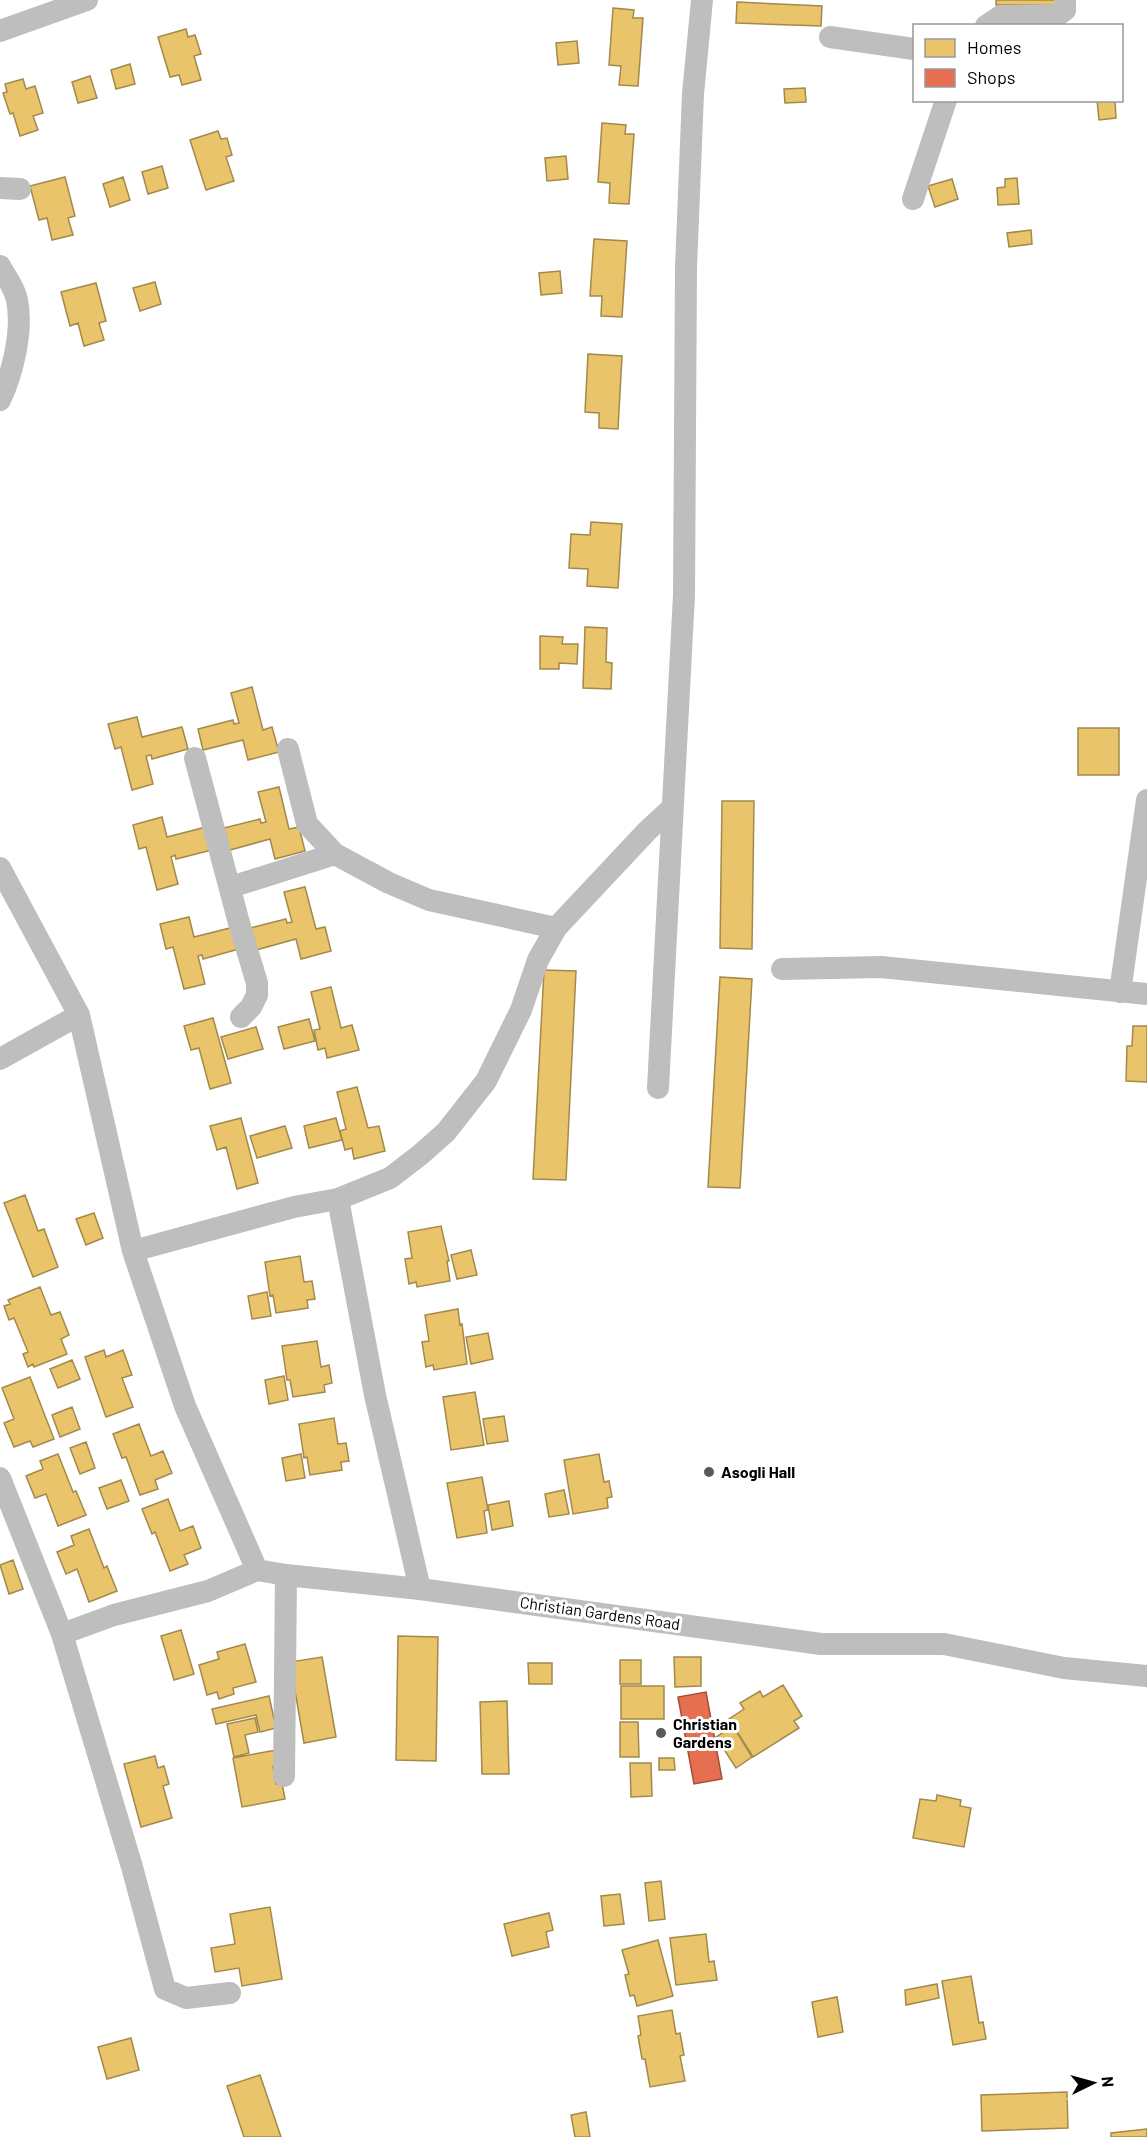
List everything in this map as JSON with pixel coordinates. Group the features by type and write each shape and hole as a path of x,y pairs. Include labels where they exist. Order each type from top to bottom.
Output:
{"street":[{"path":"0,31 87,0"},
{"path":"658,1088 684,595 687,255 693,94 702,0"},
{"path":"989,24 1001,16 1058,15 1065,10 1065,0"},
{"path":"830,37 913,49"},
{"path":"913,199 945,102"},
{"path":"0,266 17,298 18,336 8,383 0,400"},
{"path":"288,749 307,824 335,854 389,883 429,900 556,928"},
{"path":"195,758 258,990 251,1007 241,1017"},
{"path":"1120,992 1147,800"},
{"path":"133,1251 294,1207 338,1199 390,1178 446,1132 486,1081 521,1010 538,960 556,928 648,830 672,808"},
{"path":"231,887 335,854"},
{"path":"0,868 79,1015 133,1251 185,1406 256,1570 208,1591 114,1616 62,1634"},
{"path":"782,969 881,967 1147,994"},
{"path":"0,1059 79,1015"},
{"path":"338,1199 375,1395 420,1589"},
{"path":"0,1479 62,1634 132,1867 165,1989 186,1998 230,1993"},
{"name":"Christian Gardens Road","path":"256,1570 420,1589 821,1644 944,1644 1064,1668 1147,1676"},
{"path":"284,1776 286,1575"}],"building: Homes":[{"path":"996,0 1055,0 1055,5 996,5"},
{"path":"737,2 822,6 821,26 736,23"},
{"path":"613,8 634,10 633,18 643,18 638,86 619,85 621,66 609,65"},
{"path":"186,29 188,37 195,35 201,54 194,56 201,80 182,85 179,75 170,77 158,37"},
{"path":"577,41 579,63 558,65 556,43"},
{"path":"130,64 135,84 116,89 111,70"},
{"path":"90,76 97,98 78,103 72,82"},
{"path":"23,79 26,89 35,86 43,113 33,116 38,130 20,136 13,113 10,114 3,93 7,92 5,84"},
{"path":"805,88 806,102 785,103 784,89"},
{"path":"1097,102 1115,102 1116,118 1099,120"},
{"path":"602,123 626,125 625,134 634,134 629,204 609,203 610,183 598,182"},
{"path":"218,131 221,139 227,138 232,155 226,157 234,181 206,190 190,140"},
{"path":"566,156 568,179 547,181 545,158"},
{"path":"162,166 168,188 148,194 142,172"},
{"path":"65,177 75,216 68,218 73,235 52,240 47,218 39,220 30,186"},
{"path":"123,177 130,200 110,207 103,184"},
{"path":"1017,178 1019,204 998,205 997,188 1005,187 1005,179"},
{"path":"952,179 958,199 935,207 928,186"},
{"path":"1031,230 1032,244 1009,247 1007,233"},
{"path":"594,239 627,241 622,317 601,316 602,296 590,296"},
{"path":"560,271 562,293 541,295 539,273"},
{"path":"155,282 161,304 140,311 133,288"},
{"path":"96,283 106,321 99,323 104,340 84,346 78,323 70,326 61,292"},
{"path":"588,354 622,356 618,429 599,428 599,413 585,412"},
{"path":"591,522 622,524 618,588 587,586 588,569 569,568 571,534 590,535"},
{"path":"585,627 607,628 606,662 612,663 611,689 583,688"},
{"path":"540,636 563,637 562,644 578,644 577,664 559,663 559,669 540,669"},
{"path":"252,687 263,730 272,727 279,752 248,760 243,740 203,750 198,729 233,720 234,724 239,723 231,693"},
{"path":"137,717 142,737 182,727 188,749 152,759 151,755 146,756 153,784 132,790 121,747 115,749 108,724"},
{"path":"1078,728 1119,728 1119,775 1078,775"},
{"path":"279,787 289,829 299,827 305,851 275,859 270,839 230,850 224,828 260,819 261,823 266,822 258,792"},
{"path":"722,801 754,801 752,949 720,948"},
{"path":"162,817 167,837 206,827 212,850 176,859 175,855 171,857 178,884 157,890 146,847 139,849 133,825"},
{"path":"305,887 316,929 325,927 331,951 301,959 296,939 256,950 250,928 286,919 287,923 292,922 284,892"},
{"path":"189,917 194,937 234,927 239,949 203,959 202,955 198,956 205,984 184,989 173,947 166,949 160,924"},
{"path":"544,970 576,971 566,1180 533,1179"},
{"path":"720,977 752,979 740,1188 708,1187"},
{"path":"331,987 341,1028 352,1025 359,1050 327,1058 325,1048 318,1050 314,1030 320,1029 311,992"},
{"path":"213,1018 231,1083 210,1089 199,1048 191,1050 184,1026"},
{"path":"309,1019 315,1041 284,1049 278,1027"},
{"path":"1133,1026 1147,1026 1147,1082 1126,1081 1127,1046 1132,1046"},
{"path":"256,1027 263,1049 228,1059 221,1037"},
{"path":"357,1087 368,1128 379,1126 385,1151 354,1159 352,1148 345,1150 340,1131 346,1129 337,1092"},
{"path":"241,1118 258,1183 237,1189 226,1147 217,1150 210,1126"},
{"path":"336,1118 342,1140 309,1148 304,1126"},
{"path":"285,1126 292,1148 257,1158 250,1136"},
{"path":"25,1195 38,1231 44,1229 58,1267 33,1277 4,1203"},
{"path":"94,1213 103,1238 86,1245 76,1219"},
{"path":"441,1226 449,1261 447,1261 450,1281 417,1287 416,1282 409,1284 405,1259 412,1258 408,1232"},
{"path":"471,1250 477,1275 457,1279 451,1255"},
{"path":"300,1256 304,1282 312,1281 315,1299 307,1300 308,1308 276,1313 273,1295 270,1296 265,1262"},
{"path":"40,1287 51,1315 60,1312 69,1335 61,1339 67,1354 34,1367 33,1364 28,1367 23,1354 28,1352 14,1318 9,1320 4,1306 10,1304 8,1300"},
{"path":"267,1292 271,1316 252,1319 248,1296"},
{"path":"458,1309 467,1364 434,1370 433,1365 426,1367 422,1342 429,1341 425,1315"},
{"path":"488,1333 493,1359 471,1364 466,1337"},
{"path":"317,1341 321,1367 329,1365 332,1383 324,1385 325,1392 293,1397 290,1380 287,1380 282,1346"},
{"path":"104,1350 106,1357 123,1350 132,1375 122,1378 133,1407 106,1417 85,1357"},
{"path":"72,1360 80,1379 58,1388 50,1369"},
{"path":"284,1376 288,1400 269,1404 265,1380"},
{"path":"30,1377 54,1439 33,1447 30,1441 14,1447 4,1423 14,1419 2,1388"},
{"path":"475,1392 484,1445 451,1450 443,1397"},
{"path":"72,1407 80,1429 60,1437 52,1415"},
{"path":"504,1416 508,1441 487,1444 483,1419"},
{"path":"334,1418 338,1444 346,1443 349,1461 341,1462 342,1470 310,1475 307,1457 304,1458 299,1424"},
{"path":"139,1424 151,1456 163,1451 172,1473 155,1480 158,1489 140,1495 126,1457 122,1458 113,1434"},
{"path":"86,1442 95,1468 80,1474 70,1448"},
{"path":"58,1454 73,1492 76,1491 86,1515 58,1526 46,1494 35,1498 26,1476 43,1469 40,1461"},
{"path":"301,1454 305,1478 286,1481 282,1458"},
{"path":"599,1454 604,1482 609,1481 612,1497 607,1498 608,1508 573,1514 564,1460"},
{"path":"482,1477 488,1510 484,1511 487,1533 457,1538 447,1483"},
{"path":"121,1480 129,1501 107,1509 99,1488"},
{"path":"564,1490 569,1514 549,1517 545,1494"},
{"path":"168,1499 180,1531 193,1526 201,1548 184,1555 188,1564 170,1571 155,1532 152,1534 142,1509"},
{"path":"509,1501 513,1526 492,1530 488,1505"},
{"path":"89,1529 104,1568 107,1566 117,1591 89,1602 77,1569 66,1574 57,1552 74,1545 71,1536"},
{"path":"13,1560 23,1589 9,1594 0,1565"},
{"path":"181,1630 194,1674 174,1680 161,1636"},
{"path":"398,1636 438,1637 436,1761 396,1760"},
{"path":"245,1644 256,1682 233,1688 234,1694 219,1699 217,1692 207,1695 199,1665 219,1659 217,1652"},
{"path":"322,1657 336,1737 304,1743 290,1662"},
{"path":"674,1657 701,1657 701,1686 675,1687"},
{"path":"620,1660 641,1660 641,1684 620,1684"},
{"path":"528,1663 552,1663 552,1684 529,1684"},
{"path":"783,1685 802,1716 794,1721 799,1728 753,1757 729,1719 744,1709 740,1703 760,1691 763,1697"},
{"path":"621,1686 664,1686 664,1719 621,1719"},
{"path":"269,1696 276,1728 260,1732 256,1715 216,1724 212,1709"},
{"path":"507,1701 509,1774 482,1774 480,1702"},
{"path":"255,1718 258,1732 245,1735 249,1753 234,1757 227,1724"},
{"path":"620,1722 638,1722 639,1757 620,1757"},
{"path":"733,1726 752,1757 736,1768 716,1737"},
{"path":"276,1750 279,1765 273,1766 276,1784 282,1783 285,1799 242,1807 233,1758"},
{"path":"155,1756 158,1768 164,1766 169,1784 163,1786 172,1818 141,1827 124,1764"},
{"path":"659,1758 674,1758 675,1770 659,1770"},
{"path":"630,1763 651,1763 652,1796 631,1797"},
{"path":"937,1795 961,1800 960,1806 971,1808 964,1847 913,1838 920,1799 936,1801"},
{"path":"661,1881 665,1919 649,1921 645,1883"},
{"path":"620,1894 624,1924 604,1926 601,1896"},
{"path":"270,1907 282,1979 242,1986 239,1968 215,1972 211,1948 235,1944 230,1914"},
{"path":"549,1913 553,1930 546,1932 549,1947 512,1956 504,1924"},
{"path":"706,1934 709,1962 714,1961 717,1980 676,1985 670,1938"},
{"path":"658,1940 673,1996 637,2006 634,1995 630,1996 625,1975 629,1974 622,1950"},
{"path":"971,1976 979,2023 983,2022 986,2039 953,2045 942,1981"},
{"path":"937,1984 939,1998 906,2005 905,1990"},
{"path":"837,1997 843,2032 818,2037 812,2002"},
{"path":"672,2010 676,2034 680,2033 684,2055 680,2056 685,2081 650,2087 638,2036 641,2035 638,2016"},
{"path":"131,2038 139,2070 107,2079 98,2047"},
{"path":"260,2075 281,2137 244,2137 227,2086"},
{"path":"1067,2092 1068,2128 982,2131 981,2095"},
{"path":"586,2112 590,2137 575,2137 571,2115"},
{"path":"1147,2129 1147,2137 1111,2137 1111,2133"}],"building: Shops":[{"path":"706,1692 722,1779 694,1784 678,1697"}],"place":[{"name":"Asogli Hall","path":"709,1472"},
{"name":"Christian Gardens","path":"661,1733"}]}
